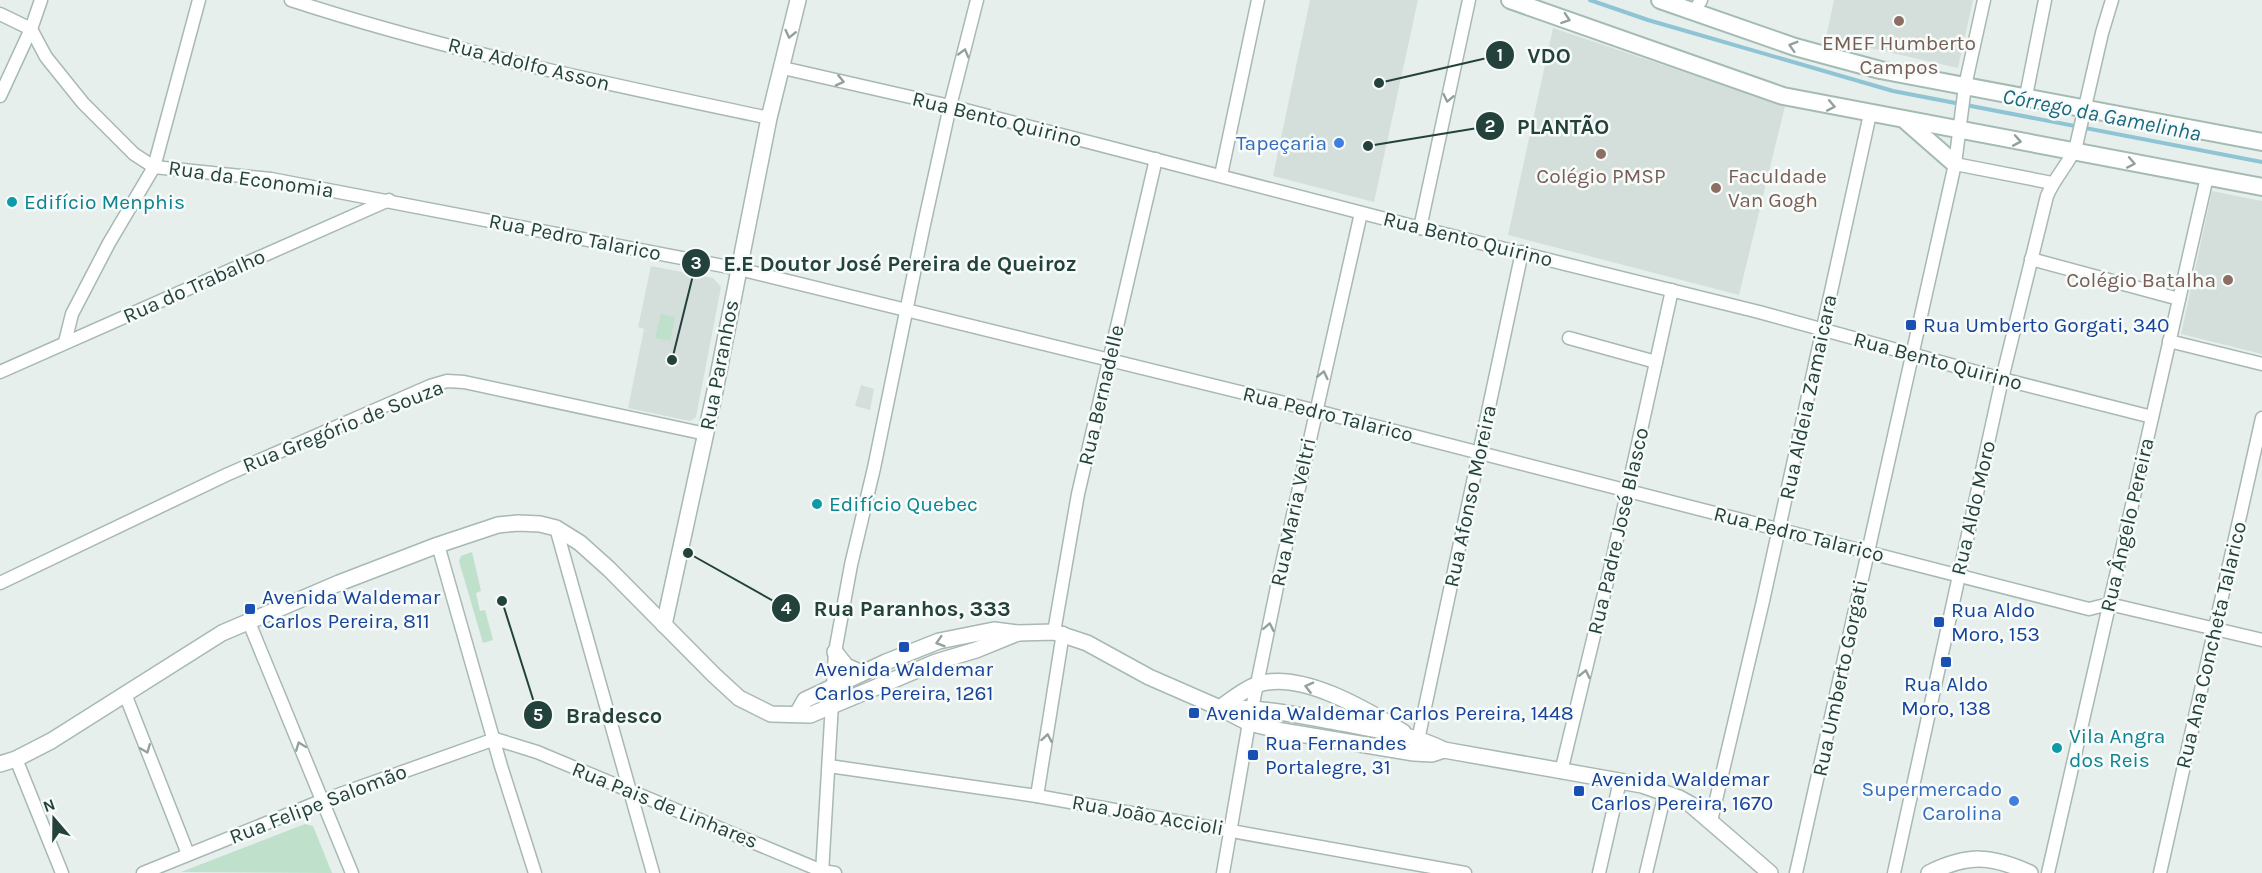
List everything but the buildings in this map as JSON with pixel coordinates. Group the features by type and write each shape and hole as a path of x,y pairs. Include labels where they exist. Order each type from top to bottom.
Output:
{"main road":[{"path":"1510,0 1783,96 1870,114 1960,127 2075,149 2262,188"},
{"path":"1660,0 1698,6 1795,47 1965,91 2026,96 2084,113 2262,141"},
{"path":"1904,120 1955,164"}],"street":[{"path":"0,96 31,29 41,0"},
{"path":"65,342 72,314 109,243 154,167 199,0"},
{"name":"Rua Adolfo Asson","path":"291,0 339,16 468,50 770,118"},
{"name":"Rua Paranhos","path":"664,625 706,434 770,118 798,0"},
{"path":"822,872 835,652 851,565 950,106 977,0"},
{"path":"1221,176 1258,0"},
{"path":"1420,228 1469,0"},
{"name":"Rua Umberto Gorgati","path":"1796,873 1955,164 1965,91 1984,0"},
{"path":"2026,96 2045,0"},
{"path":"2075,149 2112,0"},
{"path":"0,14 31,29"},
{"name":"Rua da Economia","path":"31,29 46,57 83,103 134,154 154,167 271,179 389,200"},
{"name":"Rua Bento Quirino","path":"783,68 950,106 1361,213 1672,290 2152,417"},
{"name":"Rua Aldeia Zamaicara","path":"1711,821 1779,530 1870,114"},
{"name":"Rua Aldo Moro","path":"1894,873 1958,574 2031,259 2052,183 2075,149"},
{"name":"Rua Bernadelle","path":"1037,796 1078,494 1156,159"},
{"path":"1955,164 2052,183"},
{"name":"Rua Ângelo Pereira","path":"2048,873 2207,177"},
{"name":"Rua Pedro Talarico","path":"389,200 739,269 1315,411 2089,609 2109,604 2262,640"},
{"name":"Rua do Trabalho","path":"0,372 389,200"},
{"name":"Rua Maria Veltri","path":"1223,873 1252,707 1315,411 1361,213"},
{"name":"Rua Afonso Moreira","path":"1418,740 1522,252"},
{"path":"2031,259 2179,299"},
{"name":"Rua Padre José Blasco","path":"1562,772 1672,290"},
{"path":"1569,338 1656,362"},
{"path":"2169,341 2262,364"},
{"name":"Rua Gregório de Souza","path":"0,583 226,475 430,386 447,381 464,382 706,434"},
{"name":"Rua Ana Concheta Talarico","path":"2160,873 2262,418"},
{"path":"0,764 16,759 51,741 222,633 248,620 438,545 498,525 540,524 556,528 580,543 609,568 739,698 771,714 810,715 936,662 976,650 1018,633"},
{"path":"556,528 653,873"},
{"path":"438,545 535,873"},
{"path":"248,620 351,873"},
{"path":"797,714 804,700 939,641 994,630 1018,633 1058,633 1088,643 1158,681 1249,723 1282,731 1414,753 1432,754 1444,750"},
{"path":"835,652 846,666 862,673"},
{"path":"1220,708 1257,684 1279,682 1300,685 1326,691 1357,705 1418,740 1444,750 1620,781 1665,792 1690,804 1770,873"},
{"path":"125,694 188,854"},
{"path":"1220,708 1252,707 1418,740"},
{"name":"Rua Pais de Linhares","path":"495,739 537,752 822,872 835,873"},
{"name":"Rua Felipe Salomão","path":"143,873 321,801 495,739"},
{"path":"16,759 62,873"},
{"name":"Rua João Accioli","path":"829,766 1037,796 1465,873"},
{"path":"1599,873 1620,781"},
{"path":"1646,873 1665,792"},
{"path":"1929,873 1946,864 1972,858 1989,859 2030,873"}],"shaded area":[{"path":"1310,0 1418,0 1374,202 1273,176"},
{"name":"EMEF Humberto Campos","path":"1834,0 1973,0 1958,68 1826,38"},
{"name":"Colégio PMSP","path":"1553,28 1785,106 1739,295 1508,235"},
{"name":"Colégio Batalha","path":"2212,191 2262,201 2262,354 2181,334"},
{"path":"651,266 713,278 721,287 696,417 690,421 628,408 644,329 638,327"},
{"path":"861,385 874,389 870,410 855,406"}],"green space":[{"path":"661,314 675,317 670,341 655,338"},
{"path":"472,552 481,591 476,593 480,611 485,610 493,640 483,643 459,561 461,556"},
{"path":"305,824 313,826 332,873 181,872"}],"waterway":[{"name":"Córrego da Gamelinha","path":"1590,0 1648,20 1893,91 2262,162"}],"place":[{"name":"EMEF Humberto Campos","path":"1899,21"},
{"name":"VDO","path":"1379,83"},
{"name":"Tapeçaria","path":"1339,143"},
{"name":"PLANTÃO","path":"1368,146"},
{"name":"Colégio PMSP","path":"1601,154"},
{"name":"Faculdade Van Gogh","path":"1716,188"},
{"name":"Edifício Menphis","path":"12,202"},
{"name":"Colégio Batalha","path":"2228,280"},
{"name":"Rua Umberto Gorgati, 340","path":"1911,325"},
{"name":"E.E Doutor José Pereira de Queiroz","path":"672,360"},
{"name":"Edifício Quebec","path":"817,504"},
{"name":"Rua Paranhos, 333","path":"688,553"},
{"name":"Bradesco","path":"502,601"},
{"name":"Avenida Waldemar Carlos Pereira, 811","path":"250,609"},
{"name":"Rua Aldo Moro, 153","path":"1939,622"},
{"name":"Avenida Waldemar Carlos Pereira, 1261","path":"904,647"},
{"name":"Rua Aldo Moro, 138","path":"1946,662"},
{"name":"Avenida Waldemar Carlos Pereira, 1448","path":"1194,713"},
{"name":"Vila Angra dos Reis","path":"2057,748"},
{"name":"Rua Fernandes Portalegre, 31","path":"1253,755"},
{"name":"Avenida Waldemar Carlos Pereira, 1670","path":"1579,791"},
{"name":"Supermercado Carolina","path":"2014,801"}]}
